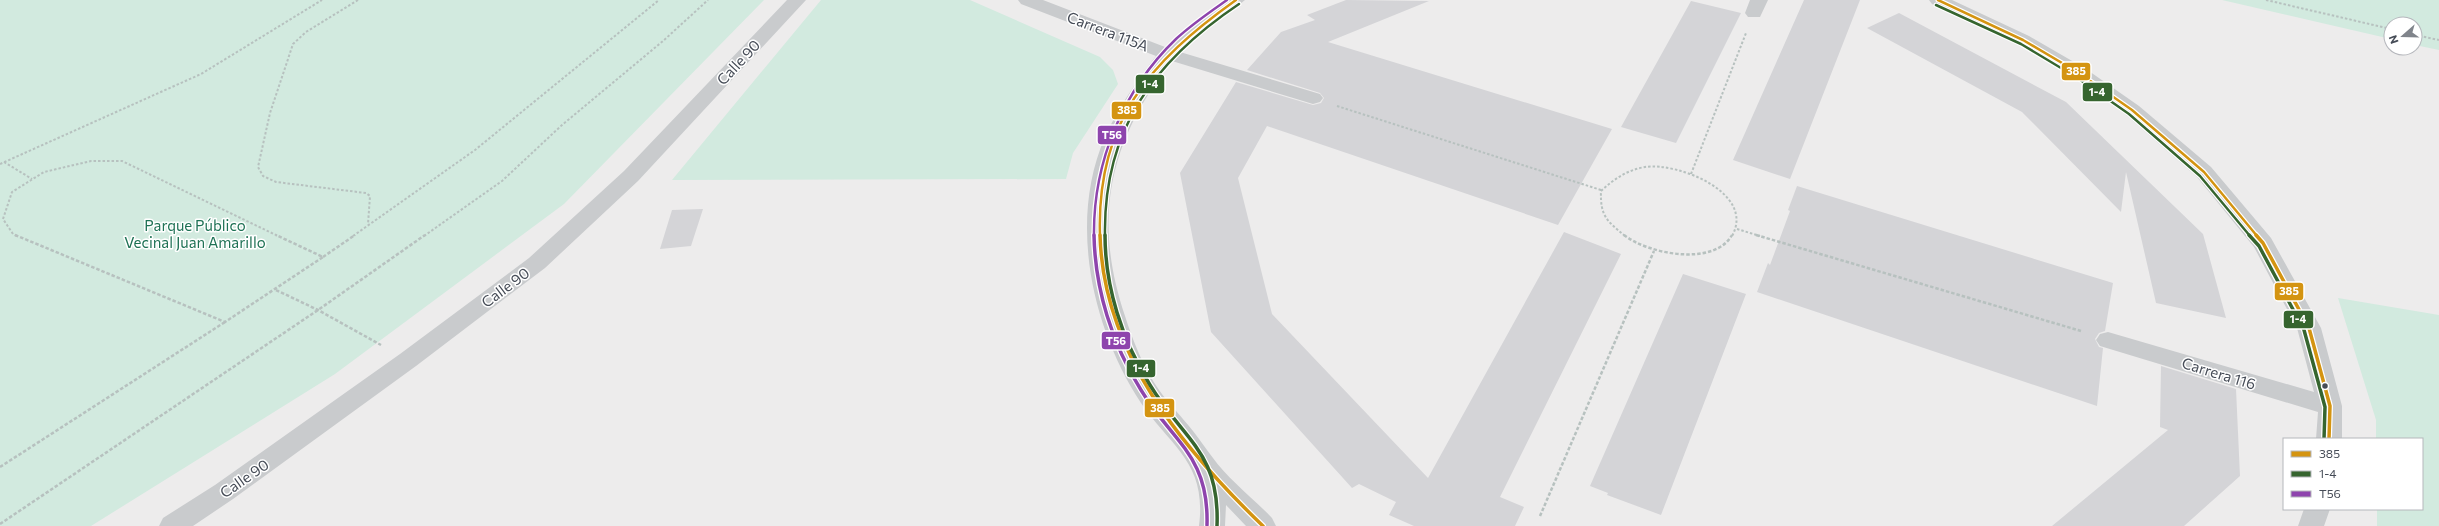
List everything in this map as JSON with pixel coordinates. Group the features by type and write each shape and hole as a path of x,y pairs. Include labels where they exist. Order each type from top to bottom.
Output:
{"street":[{"name":"Calle 90","path":"172,526 224,492 408,360 537,263 626,181 797,0"},
{"name":"Carrera 115A","path":"1027,0 1167,54 1314,98"},
{"path":"1236,0 1200,24 1167,54 1134,97 1110,146 1097,201 1098,261 1115,326 1149,395 1203,465 1263,526"},
{"path":"1938,0 1969,6 2079,73 2132,110 2204,172 2263,243 2309,328 2330,406 2329,438"},
{"name":"Carrera 116","path":"2108,340 2330,406"},
{"path":"1203,465 1215,509 1212,526"},
{"path":"2311,526 2317,510"}],"path":[{"path":"0,164 201,74 322,0"},
{"path":"358,0 306,32 293,44 270,113 258,167 263,176 276,182 366,193 370,196 368,224"},
{"path":"0,467 275,290 475,150 659,0"},
{"path":"0,524 318,310 502,181 562,125 663,41 708,0"},
{"path":"2266,0 2383,27"},
{"path":"1691,174 1756,6"},
{"path":"2423,37 2439,40"},
{"path":"1314,98 1601,190"},
{"path":"225,322 13,234 3,219 12,192 44,172 91,161 122,160 323,257"},
{"path":"4,162 32,179"},
{"path":"1646,167 1669,168 1691,174 1708,182 1722,192 1732,204 1737,217 1737,229 1730,241 1716,250 1704,253 1676,255 1654,251 1621,235 1609,224 1602,212 1599,201 1601,190 1611,179 1621,173 1646,167"},
{"path":"1737,229 2108,340"},
{"path":"1540,516 1654,251"},
{"path":"275,290 318,310 408,360"}],"green space":[{"name":"Parque Público Vecinal Juan Amarillo","path":"0,0 764,0 564,204 335,374 91,526 0,526"},
{"path":"821,0 970,0 1100,57 1113,70 1118,84 1073,153 1066,179 672,180"},
{"path":"2222,0 2439,0 2439,50 2423,47 2423,16 2383,16 2383,37"},
{"path":"2338,298 2439,315 2439,526 2377,526 2377,510 2423,510 2423,438 2376,438 2376,420"}],"building":[{"path":"1346,0 1429,1 1328,42 1612,129 1558,225 1267,126 1238,178 1272,314 1428,478 1564,232 1621,254 1500,497 1524,507 1515,526 1414,526 1389,515 1396,502 1359,484 1352,488 1211,332 1180,173 1236,82 1313,105 1321,103 1324,98 1320,93 1247,70 1281,32 1315,20 1307,15"},
{"path":"1804,0 1860,0 1790,179 1733,160"},
{"path":"1691,1 1741,13 1676,143 1621,127"},
{"path":"1899,13 2066,102 2203,234 2226,318 2156,303 2126,172 2121,212 2022,112 1867,28"},
{"path":"1797,186 2113,283 2105,331 2099,333 2095,339 2099,347 2103,348 2097,406 1757,292 1768,263 1770,265 1790,211 1788,210"},
{"path":"703,209 691,246 660,249 672,210"},
{"path":"1683,274 1746,294 1661,515 1607,495 1608,493 1590,486"},
{"path":"2161,366 2236,389 2240,476 2184,526 2052,526 2168,430 2160,427"}],"transit line":[{"name":"T56","path":"1207,525 1208,502 1204,483 1197,466 1140,389 1118,346 1102,301 1094,256 1094,211 1101,167 1116,124 1139,83 1170,45 1183,32 1227,0"},
{"name":"385","path":"1236,0 1175,47 1144,82 1128,108 1119,126 1109,155 1099,208 1100,260 1112,311 1132,360 1158,406 1190,450 1226,490 1263,526"},
{"name":"385","path":"1938,0 2023,40 2079,73 2132,110 2204,172 2263,243 2309,328 2330,406 2329,438"},
{"name":"1-4","path":"1217,526 1218,502 1215,482 1208,464 1187,433 1161,402 1149,384 1128,342 1113,299 1105,255 1104,211 1111,167 1126,125 1148,86 1186,43 1239,4"},
{"name":"1-4","path":"1936,5 2021,44 2076,77 2129,114 2200,176 2259,246 2304,330 2325,407 2324,438"}]}
